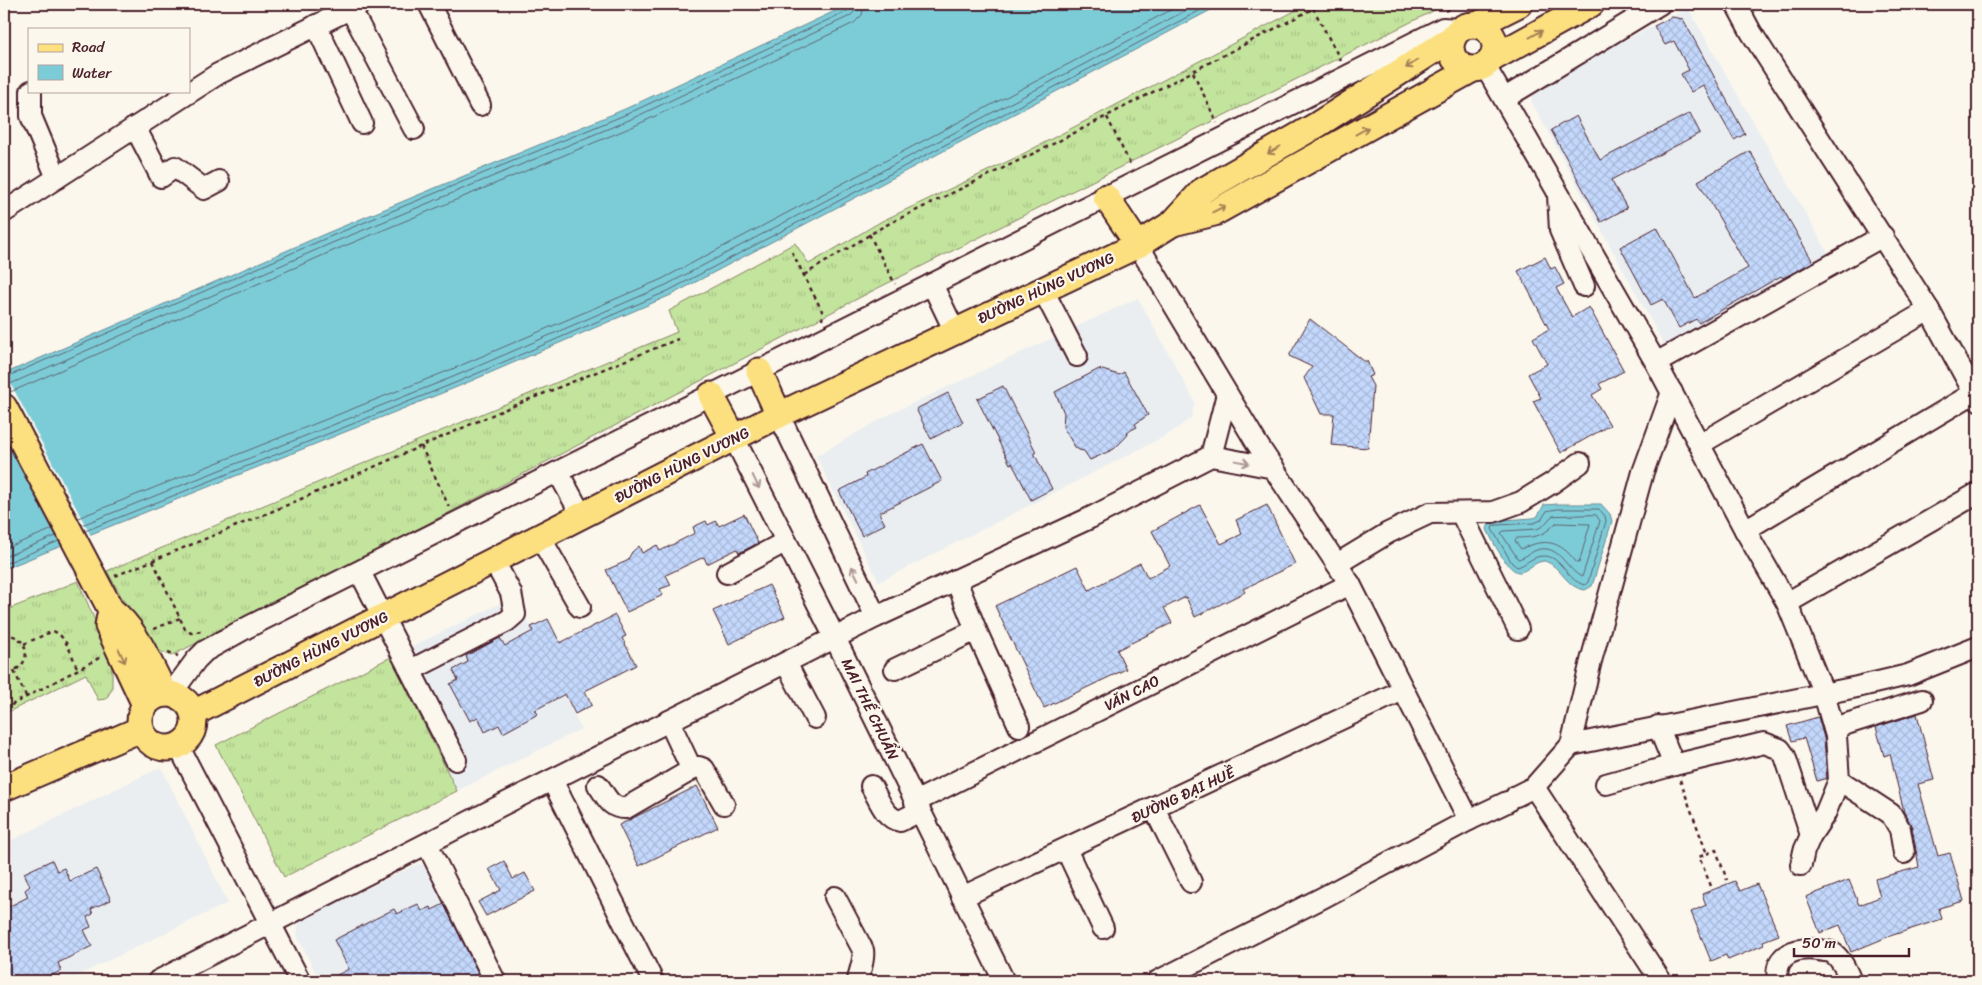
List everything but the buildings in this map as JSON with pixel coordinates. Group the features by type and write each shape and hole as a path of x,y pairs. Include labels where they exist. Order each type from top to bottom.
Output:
{"main road":[{"name":"ĐƯỜNG HÙNG VƯƠNG","path":"194,713 779,415 1138,245 1173,223 1202,191 1317,125 1460,20 1520,4"},
{"name":"ĐƯỜNG HÙNG VƯƠNG","path":"1173,223 1214,213 1591,4"},
{"path":"1460,20 1485,28 1491,34 1494,41 1483,65 1463,68 1451,55 1450,46 1460,20"},
{"path":"1106,197 1138,245"},
{"path":"759,371 779,415"},
{"path":"711,395 734,438"},
{"path":"4,407 104,580 111,610 123,620 144,652 156,706 146,740 156,747 167,749 179,747 189,738 194,726 194,713 189,704 181,698 156,706 4,788"}],"street":[{"path":"429,4 480,105"},
{"path":"1505,98 1660,4"},
{"path":"1736,4 1751,32 1929,310 1976,396 1745,530"},
{"path":"190,92 218,74 355,6 414,129"},
{"path":"156,706 205,651 248,628 1460,20"},
{"path":"316,25 362,123"},
{"path":"1483,65 1505,98 1656,363 1745,530 1787,603 1824,694 1836,736 1838,780 1825,814 1811,835 1804,851 1801,865"},
{"path":"31,92 30,116 57,178"},
{"path":"5,210 189,92"},
{"path":"134,127 161,177 175,167 204,189 219,181"},
{"path":"1558,190 1560,230 1584,286"},
{"path":"1656,363 1883,236"},
{"path":"1138,245 1227,394 1350,584 1469,820"},
{"path":"932,284 955,332"},
{"path":"1042,290 1077,356"},
{"path":"1700,444 1929,310"},
{"path":"1571,745 1591,661 1643,472 1672,392"},
{"path":"1211,456 1227,394"},
{"path":"779,415 876,617"},
{"name":"MAI THẾ CHUẨN","path":"734,438 1004,981"},
{"path":"158,981 876,617 1090,518 1211,456 1274,468"},
{"path":"1337,564 1388,533 1430,513 1493,512 1521,502 1580,463"},
{"path":"558,472 582,516"},
{"path":"1787,603 1978,493"},
{"path":"1461,512 1518,629"},
{"path":"540,537 580,607"},
{"path":"728,573 785,542"},
{"path":"411,670 507,621 515,614 511,593 494,561"},
{"path":"360,572 456,760"},
{"path":"956,580 976,630 1020,726"},
{"name":"VĂN CAO","path":"871,786 887,814 893,820 900,821 917,807 1350,584"},
{"path":"895,669 976,630"},
{"path":"1158,981 1519,795 1571,745 1824,694 1908,675 1978,647"},
{"path":"786,662 815,718"},
{"name":"ĐƯỜNG ĐẠI HUỀ","path":"962,897 1403,690"},
{"path":"1834,728 1922,700"},
{"path":"668,722 691,768"},
{"path":"1658,726 1674,765"},
{"path":"1606,784 1764,743 1780,748 1785,756 1811,835"},
{"path":"179,747 300,981"},
{"path":"598,785 613,806 626,808 683,776 691,768 699,767 704,769 724,804"},
{"path":"552,780 653,981"},
{"path":"1838,780 1892,814 1900,829 1904,853"},
{"path":"1519,795 1661,981"},
{"path":"1154,808 1191,882"},
{"path":"427,844 495,981"},
{"path":"1066,849 1104,928"},
{"path":"835,897 863,950 864,958 858,981"},
{"path":"1778,981 1777,970 1782,959 1798,949 1831,952 1838,958 1851,981"}],"path":[{"path":"804,275 869,234 1107,117 1322,4"},
{"path":"1313,8 1341,62"},
{"path":"1193,72 1218,124"},
{"path":"1107,117 1131,167"},
{"path":"869,234 896,286"},
{"path":"792,252 823,313 820,323"},
{"path":"104,580 285,506 517,404 678,339"},
{"path":"421,446 449,507"},
{"path":"150,632 180,618"},
{"path":"24,644 53,631 58,633 63,637 78,670"},
{"path":"4,635 16,636 24,644 25,660 14,671 4,671"},
{"path":"164,650 178,656"},
{"path":"4,709 28,698 105,654"},
{"path":"14,671 28,698"},
{"path":"1674,765 1707,854"},
{"path":"1710,886 1699,856 1716,850 1727,880"}],"shaded area":[{"path":"1688,8 1831,258 1667,350 1531,101 1536,86"},
{"path":"1138,298 1195,402 1191,418 1169,434 879,582 816,456 892,413"},
{"path":"515,596 581,729 457,791 391,657"},
{"path":"161,767 228,903 66,981 4,981 4,844"},
{"path":"418,864 435,868 495,981 320,981 297,936 299,921"}],"green space":[{"path":"1308,4 1447,4 876,289 307,587 171,656 160,651 147,637 107,571 677,332 669,311 795,243 809,264 882,221 1017,157"},
{"path":"78,581 112,660 112,689 106,699 98,700 86,674 4,714 4,611"},
{"path":"391,657 457,791 284,877 216,745"}],"water":[{"path":"850,4 1222,4 671,295 457,387 4,569 4,374 327,233 625,109"},
{"path":"1601,504 1610,514 1612,521 1592,586 1585,590 1568,582 1556,568 1545,561 1538,562 1520,572 1511,568 1501,555 1487,529 1490,521 1537,517 1544,505"}],"pier":[{"path":"4,371 91,536 66,546 4,428"}]}
